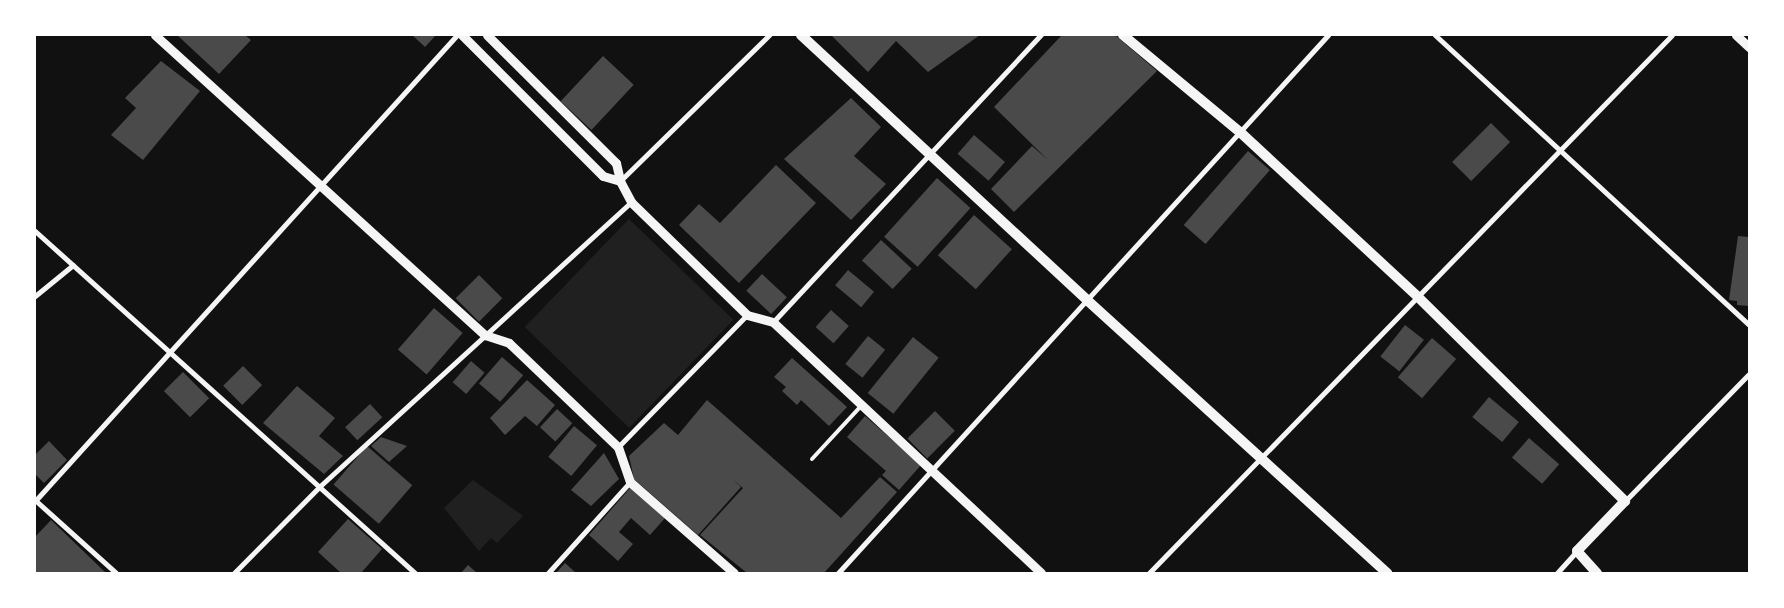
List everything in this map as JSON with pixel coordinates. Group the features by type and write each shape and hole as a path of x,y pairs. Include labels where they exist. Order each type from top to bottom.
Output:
{"main road":[{"path":"801,35 1087,300 1387,573"},
{"path":"1123,35 1240,132 1418,296 1625,501 1577,552 1597,573"}],"street":[{"path":"155,35 485,335 509,343 618,447 630,482 734,573"},
{"path":"116,573 35,500 457,35"},
{"path":"462,35 603,176 620,181"},
{"path":"487,35 616,163 620,181 630,202 747,316 773,322 1041,573"},
{"path":"620,181 769,35"},
{"path":"773,322 1041,35"},
{"path":"838,573 1328,35"},
{"path":"1435,35 1749,324"},
{"path":"1150,573 1672,35"},
{"path":"1736,35 1749,47"},
{"path":"234,573 319,487 630,202"},
{"path":"35,231 416,573"},
{"path":"35,296 73,265"},
{"path":"618,447 747,316"},
{"path":"1625,501 1749,374"},
{"path":"548,573 630,482"},
{"path":"1557,573 1577,552"}],"lane":[{"path":"812,459 862,404"}],"shaded area":[{"path":"629,219 733,320 629,428 525,327"},
{"path":"473,480 523,516 497,543 491,538 479,551 444,508"}],"building":[{"path":"177,35 245,35 251,40 219,74"},
{"path":"412,35 436,35 425,47"},
{"path":"831,35 980,35 928,72 896,41 868,72"},
{"path":"1062,35 1115,35 1157,71 1014,212 991,189 1032,146 1048,160 994,107"},
{"path":"603,56 634,85 591,130 561,101"},
{"path":"161,61 200,91 143,160 111,135 136,108 125,98"},
{"path":"851,98 881,127 854,156 886,184 851,220 784,159"},
{"path":"1491,123 1510,142 1471,181 1452,162"},
{"path":"974,135 1005,162 989,181 958,154"},
{"path":"1248,151 1270,170 1206,244 1184,225"},
{"path":"776,165 816,203 739,283 679,225 699,204 720,223"},
{"path":"937,178 970,208 918,267 884,237"},
{"path":"974,215 1012,249 976,289 938,255"},
{"path":"1738,236 1749,237 1749,306 1737,305 1737,301 1729,300"},
{"path":"881,240 912,269 893,289 862,260"},
{"path":"848,270 874,292 861,307 835,285"},
{"path":"762,274 787,297 771,314 746,291"},
{"path":"479,275 502,298 479,322 456,298"},
{"path":"434,308 463,333 427,374 398,350"},
{"path":"831,310 849,326 833,343 816,327"},
{"path":"1405,325 1424,340 1399,371 1380,357"},
{"path":"868,336 885,350 862,378 845,364"},
{"path":"913,337 939,358 893,414 868,393"},
{"path":"1432,338 1456,359 1422,398 1398,377"},
{"path":"502,357 523,375 500,402 479,383"},
{"path":"792,358 847,407 829,426 801,400 797,405 782,391 786,387 774,377"},
{"path":"471,361 485,373 466,394 453,382"},
{"path":"243,366 262,385 242,405 223,386"},
{"path":"183,372 209,398 190,417 164,391"},
{"path":"527,380 555,405 537,426 525,416 505,435 490,418"},
{"path":"297,386 335,418 319,436 343,456 324,474 263,423"},
{"path":"1489,397 1519,422 1502,442 1472,417"},
{"path":"707,400 841,518 880,477 897,492 824,573 747,573 700,535 743,488 732,479 741,487 698,535 634,479 629,456 664,423 678,435"},
{"path":"370,404 382,417 357,440 345,427"},
{"path":"557,409 572,423 555,442 540,427"},
{"path":"935,411 955,431 927,458 907,439"},
{"path":"865,416 921,465 899,490 882,475 886,471 847,437"},
{"path":"574,426 597,445 571,476 548,457"},
{"path":"381,437 407,446 389,462 371,446"},
{"path":"1529,438 1559,464 1542,484 1512,458"},
{"path":"49,441 67,460 44,483 35,474 35,455"},
{"path":"367,446 412,485 379,524 334,484"},
{"path":"604,453 619,479 591,506 571,490"},
{"path":"630,488 665,518 650,535 631,518 619,532 633,544 618,561 589,535"},
{"path":"348,519 382,549 361,573 341,573 318,552"},
{"path":"51,520 106,573 35,573 35,537"},
{"path":"565,563 576,573 556,573"},
{"path":"468,565 477,573 461,573"}]}
